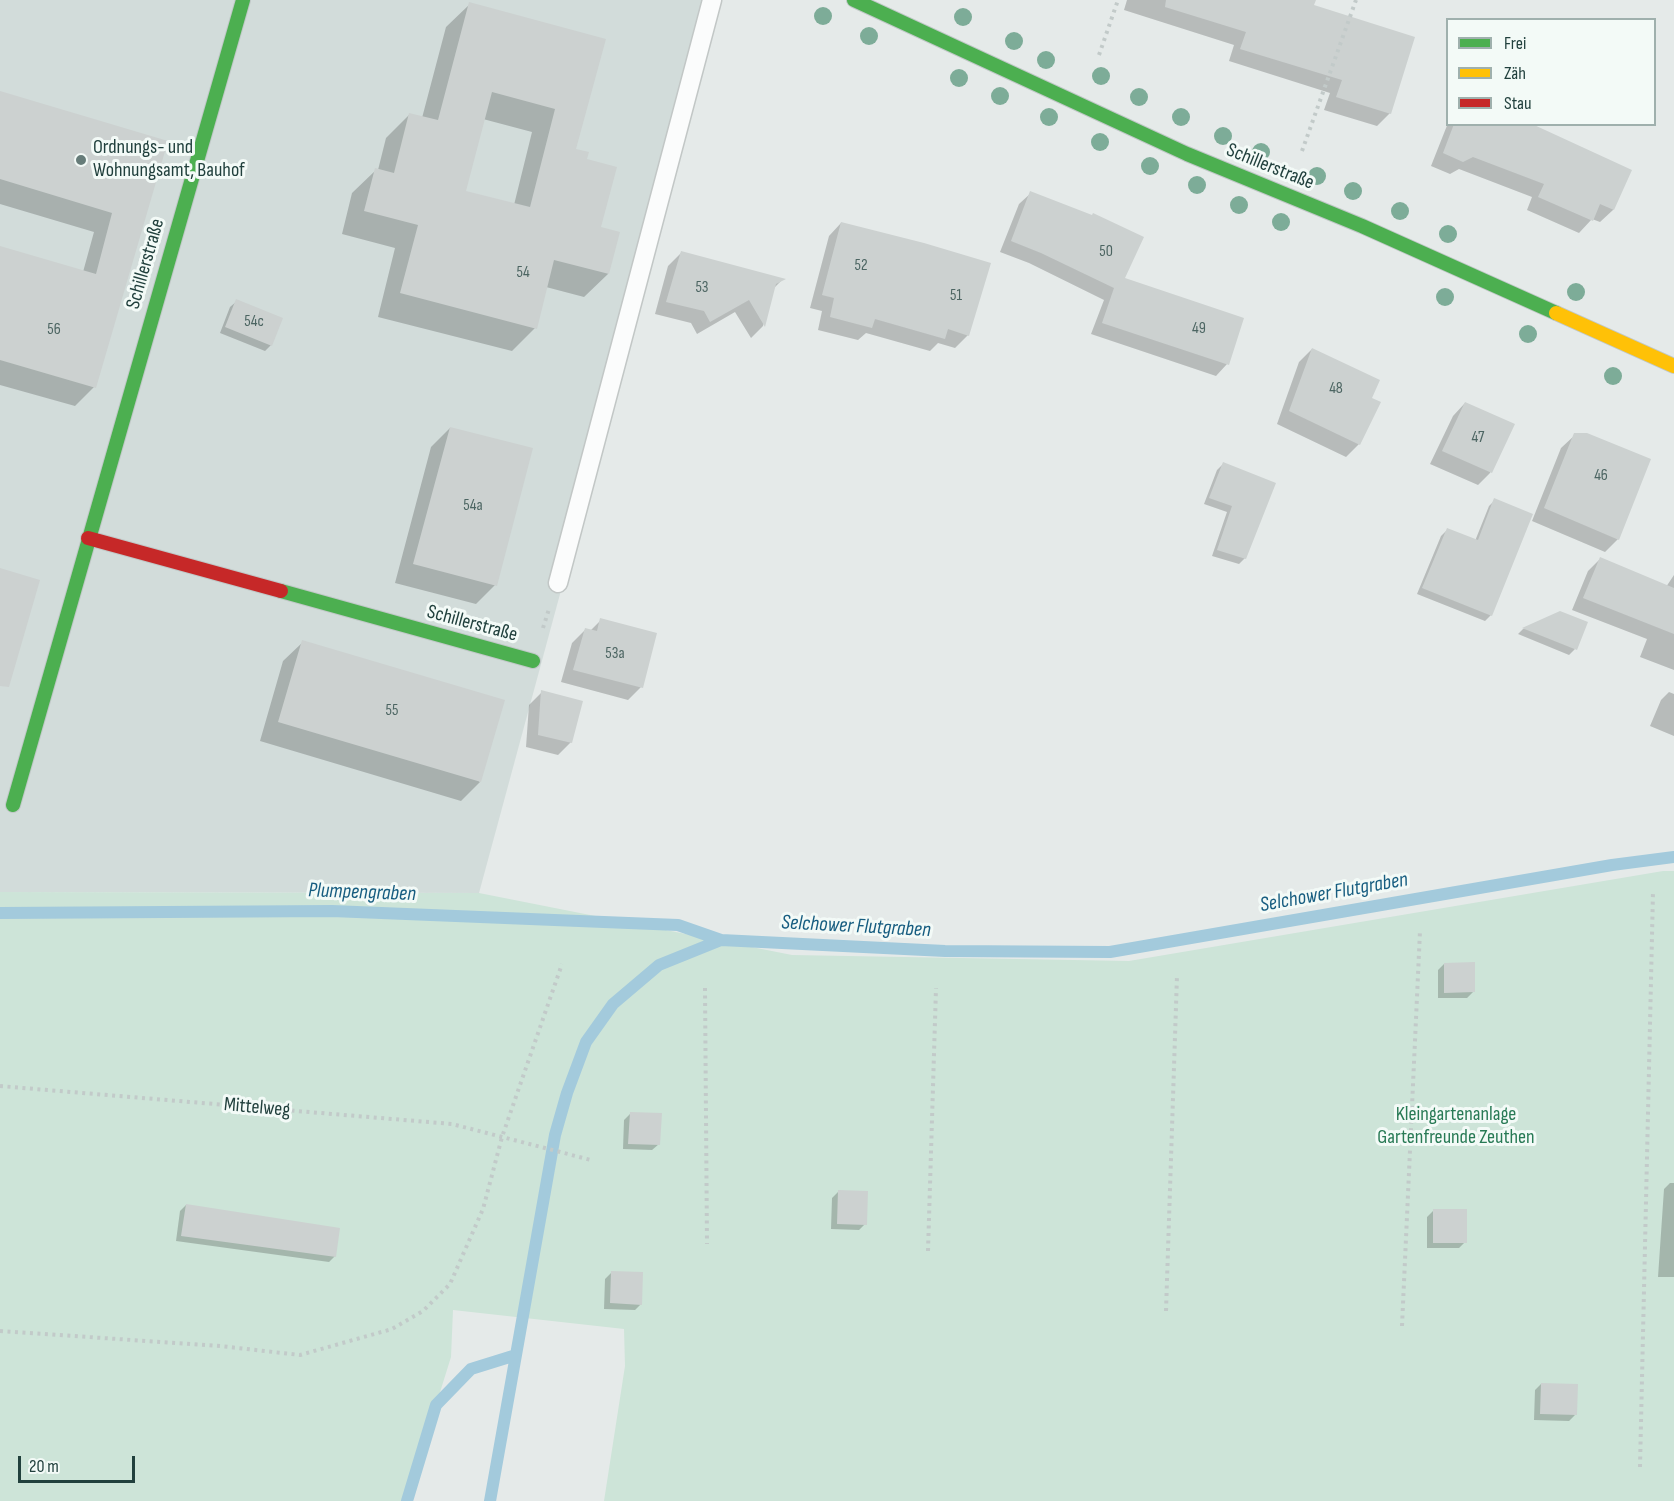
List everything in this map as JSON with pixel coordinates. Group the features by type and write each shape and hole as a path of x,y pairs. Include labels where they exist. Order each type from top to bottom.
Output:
{"street":[{"name":"Schillerstraße","path":"13,805 243,0"},
{"name":"Schillerstraße","path":"854,0 1187,154 1362,226 1674,366"},
{"name":"Schillerstraße","path":"88,538 533,661"}],"lane":[{"path":"558,583 712,0"}],"path":[{"path":"1099,55 1118,0"},
{"path":"1302,151 1356,0"},
{"path":"533,661 558,583"},
{"path":"1640,1467 1653,892"},
{"path":"1402,1326 1420,931"},
{"path":"0,1331 209,1345 300,1355 392,1329 423,1311 450,1284 483,1209 502,1137 562,964"},
{"path":"1166,1311 1177,976"},
{"path":"705,988 707,1244"},
{"path":"928,1251 936,988"},
{"name":"Mittelweg","path":"0,1086 452,1124 591,1160"}],"shaded area":[{"path":"0,0 721,0 479,893 0,892"}],"green space":[{"name":"Kleingartenanlage Gartenfreunde Zeuthen","path":"1674,871 1674,1501 604,1501 625,1366 624,1329 453,1310 451,1357 406,1501 0,1501 0,892 479,893 792,955 1129,961"}],"building":[{"path":"1166,0 1316,0 1314,5 1415,37 1391,114 1336,97 1342,80 1240,49 1246,32 1165,7"},
{"path":"469,2 606,39 576,149 589,152 587,159 617,167 601,227 620,232 609,274 554,260 537,329 400,293 418,225 364,211 375,168 394,173 409,113 438,120","holes":["492,92 555,109 530,207 466,191"]},
{"path":"0,91 168,141 96,388 0,360 0,246 96,274 112,213 0,179"},
{"path":"1453,126 1536,126 1632,170 1614,210 1600,204 1593,221 1538,197 1544,184 1473,157 1463,162 1443,153"},
{"path":"1030,191 1092,215 1093,213 1144,237 1125,278 1244,318 1229,365 1102,323 1114,288 1011,241"},
{"path":"841,222 991,263 969,336 948,329 945,339 875,319 872,328 830,317 834,298 822,295"},
{"path":"681,251 786,279 776,284 765,327 749,300 710,322 704,311 666,302"},
{"path":"236,299 283,318 272,346 225,327"},
{"path":"1312,348 1380,380 1372,398 1381,402 1360,445 1289,411"},
{"path":"1465,402 1515,424 1492,473 1442,451"},
{"path":"450,427 533,448 497,586 413,564"},
{"path":"1574,433 1587,433 1651,459 1619,540 1544,508"},
{"path":"1223,462 1276,483 1246,559 1217,550 1232,506 1209,498"},
{"path":"1494,498 1533,514 1492,616 1422,588 1447,528 1478,540"},
{"path":"1600,557 1674,588 1674,634 1583,598"},
{"path":"0,568 40,580 9,687 0,686"},
{"path":"1560,611 1588,622 1577,650 1522,628"},
{"path":"600,618 657,633 643,688 573,670 585,628 597,631"},
{"path":"302,640 505,700 481,782 278,722"},
{"path":"541,690 583,701 572,743 538,735"},
{"path":"1475,962 1475,992 1444,993 1444,963"},
{"path":"630,1112 662,1113 660,1145 628,1144"},
{"path":"838,1190 868,1191 867,1225 837,1224"},
{"path":"186,1204 340,1228 336,1257 181,1236"},
{"path":"1433,1209 1467,1209 1467,1243 1433,1243"},
{"path":"611,1271 643,1272 642,1305 610,1303"},
{"path":"1541,1383 1578,1384 1577,1415 1540,1414"}],"waterway":[{"name":"Selchower Flutgraben","path":"407,1501 436,1405 471,1369 516,1355 555,1135 567,1093 586,1042 613,1004 659,965 721,940 945,951 1110,952 1612,865 1674,857"},
{"name":"Plumpengraben","path":"0,913 332,911 678,925 721,940"},
{"path":"490,1501 516,1355"}],"traffic: fast":[{"path":"13,805 243,0"},
{"path":"854,0 1187,154 1362,226 1556,313"},
{"path":"281,591 533,661"}],"traffic: slow":[{"path":"1556,313 1674,366"}],"traffic: jam":[{"path":"88,538 281,591"}],"place":[{"name":"Ordnungs- und Wohnungsamt, Bauhof","path":"81,160"}]}
